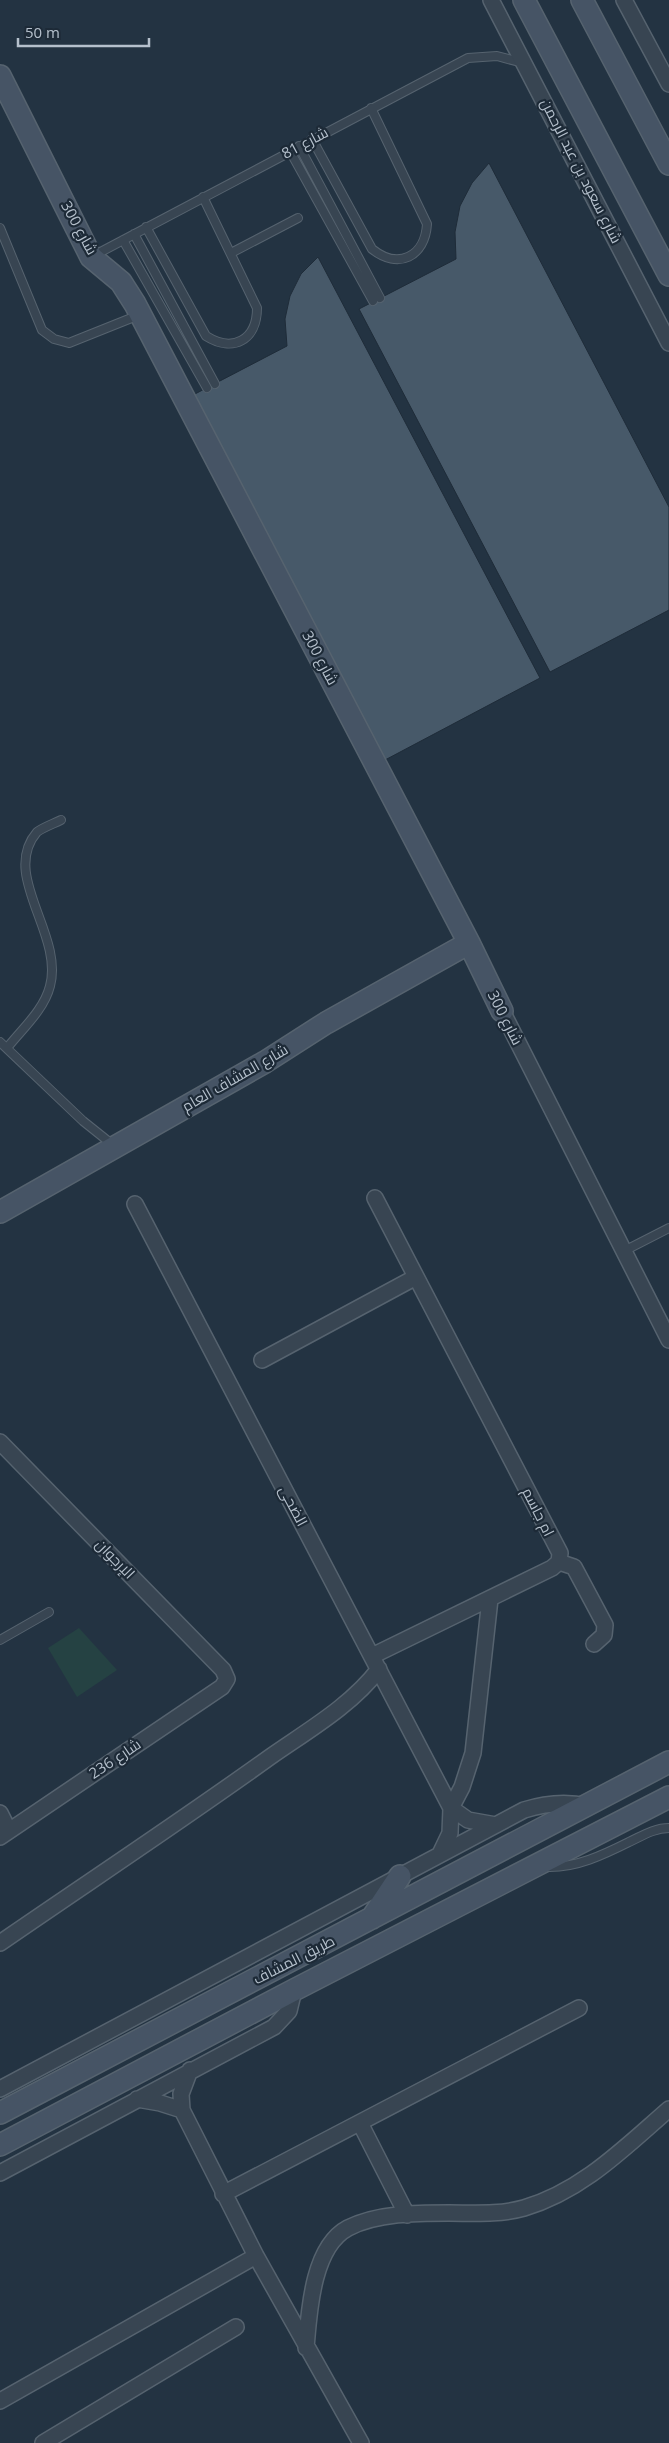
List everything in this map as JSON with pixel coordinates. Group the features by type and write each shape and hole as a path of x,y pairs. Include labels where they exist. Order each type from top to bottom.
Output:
{"street":[{"name":"شارع سعود بن عبد الرحمن","path":"491,0 669,343"},
{"name":"شارع سعود بن عبد الرحمن","path":"524,0 669,275"},
{"path":"582,0 666,156"},
{"path":"624,0 669,84"},
{"name":"شارع 300","path":"0,76 91,257 121,282 140,314 469,943 669,1340"},
{"name":"شارع المشاف العام","path":"0,1212 265,1062 326,1023 469,943"},
{"name":"ام جاسم","path":"374,1198 560,1553 559,1562"},
{"name":"الضحى","path":"135,1204 451,1808 450,1833 440,1854"},
{"path":"262,1360 416,1277"},
{"name":"الإرجوان","path":"0,1442 223,1670 227,1679"},
{"path":"0,1943 184,1819 316,1724 360,1690 376,1663 490,1598 552,1568 559,1562 574,1567 605,1625 604,1635 594,1644"},
{"path":"490,1598 473,1753 462,1787 451,1808 468,1820 496,1825"},
{"name":"شارع 236","path":"5,1834 222,1687 227,1679"},
{"name":"طريق المشاف","path":"0,2113 669,1762"},
{"name":"طريق المشاف","path":"0,2145 294,1990 669,1797"},
{"name":"طريق المشاف","path":"0,2089 524,1810 549,1803 575,1803 588,1806"},
{"path":"0,1814 5,1834"},
{"path":"371,1920 400,1876"},
{"name":"طريق المشاف","path":"0,2173 190,2070 274,2027 289,2011 294,1990"},
{"path":"223,2194 579,2008"},
{"path":"190,2070 181,2094 182,2110 256,2256 361,2443"},
{"path":"137,2099 160,2102 182,2110"},
{"path":"306,2348 311,2297 324,2256 334,2239 347,2228 364,2222 407,2215 501,2212 541,2203 577,2185 669,2109"},
{"path":"360,2122 407,2215"},
{"path":"0,2401 256,2256"},
{"path":"43,2443 65,2437 236,2327"}],"lane":[{"name":"شارع 81","path":"91,257 468,58 497,56 525,64"},
{"path":"312,140 372,249 381,256 392,259 403,259 414,254 424,241 427,224 371,108"},
{"path":"290,151 376,300 299,146"},
{"path":"146,228 198,326 211,340 230,344 242,341 252,332 257,320 257,308 203,197"},
{"path":"231,253 298,218"},
{"path":"0,228 42,330 54,339 69,342 140,314"},
{"path":"123,240 211,386 134,234"},
{"path":"7,1048 44,1001 50,985 49,952 18,877 19,857 26,842 38,832 61,820"},
{"path":"0,1042 83,1121 115,1146"},
{"path":"624,1251 669,1228"},
{"path":"0,1640 49,1612"},
{"path":"535,1866 549,1868 574,1865 595,1858 654,1830 669,1828"}],"green space":[{"path":"79,1628 117,1670 77,1697 48,1648"}],"building":[{"path":"489,163 669,507 669,610 550,672 359,309 456,259 455,232 460,206 472,183"},
{"path":"318,257 540,678 385,760 193,395 287,346 285,319 290,296 301,274"}]}
